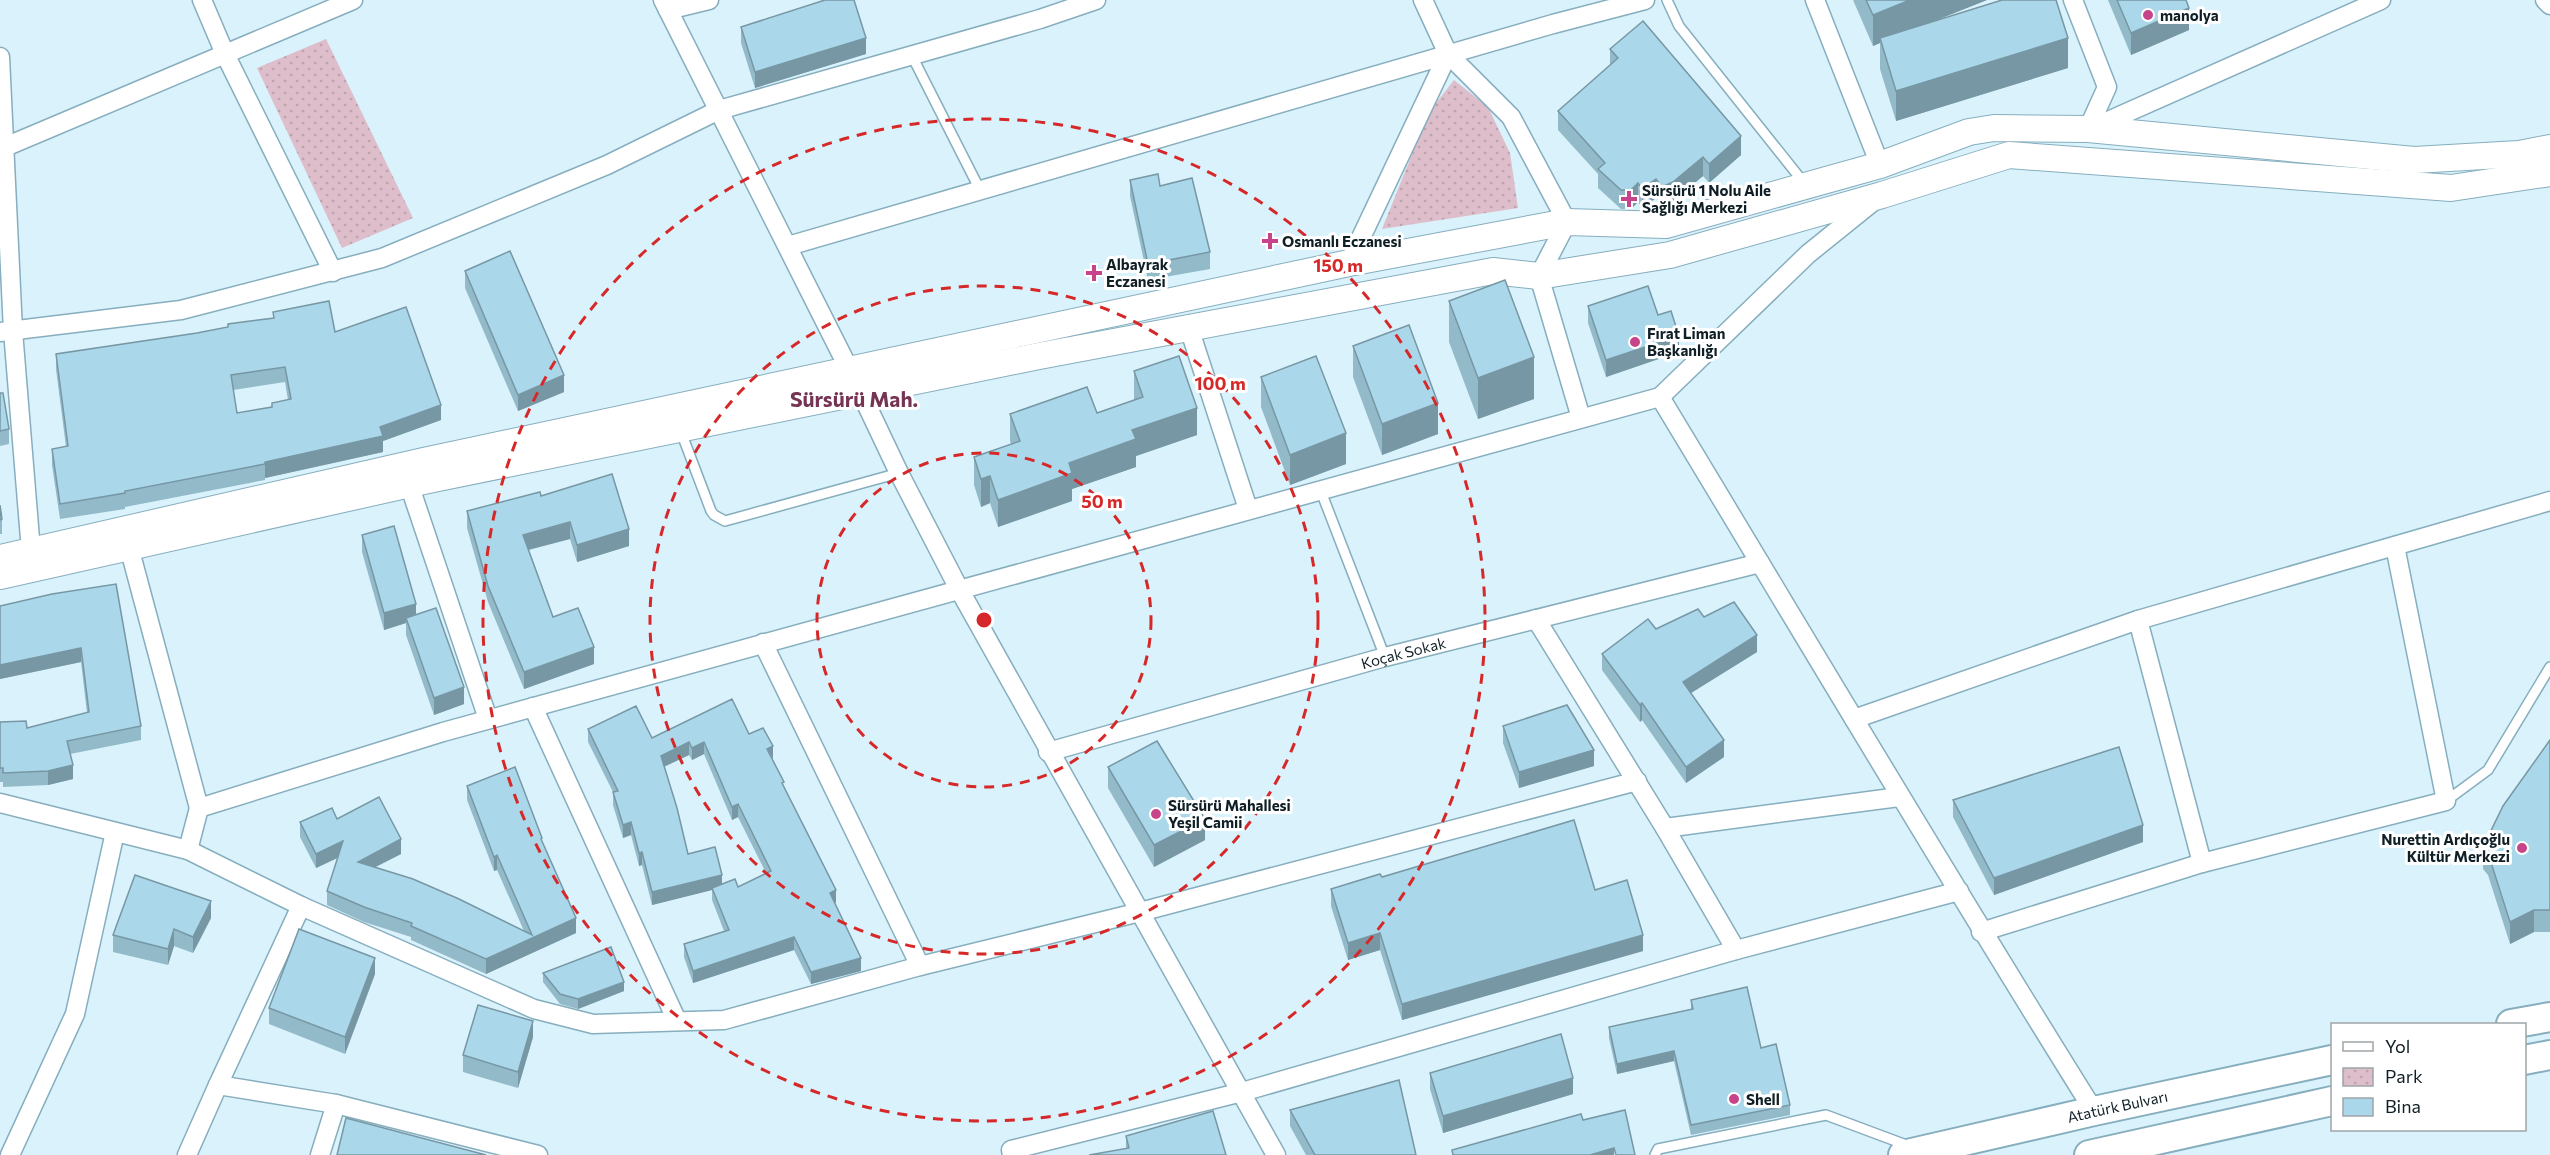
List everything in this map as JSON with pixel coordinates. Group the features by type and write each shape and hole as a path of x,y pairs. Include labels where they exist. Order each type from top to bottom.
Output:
{"main road":[{"path":"0,576 409,484 680,429 855,382 1349,263 1567,222 1666,225 1880,165 1969,132 2015,128 2088,129 2414,160 2519,154 2550,148"},
{"path":"0,558 424,460 855,382 1189,328 1493,271 1539,276 1670,255 1882,195 2009,155 2451,188 2550,173"},
{"path":"2517,1023 2550,1017"},
{"path":"2526,1060 2550,1055"},
{"name":"Atatürk Bulvarı","path":"1913,1153 2331,1060"},
{"path":"2090,1155 2156,1148 2331,1101"}],"street":[{"path":"202,0 225,54 333,272"},
{"path":"5,147 353,0"},
{"path":"709,0 666,5 959,589 1048,752 1276,1155"},
{"path":"7,331 181,310 382,258 607,165 719,110 1040,19 1096,0"},
{"path":"1423,0 1449,54 1511,117 1567,222 1539,276 1581,418"},
{"path":"788,246 1449,54 1645,0"},
{"path":"1815,0 1880,165"},
{"path":"2073,0 2107,87 2088,129"},
{"path":"2088,129 2381,0"},
{"path":"2545,0 2550,5"},
{"path":"1349,263 1449,54"},
{"path":"0,57 5,147 7,331 31,551"},
{"path":"198,808 488,719 1660,397 1808,254 1882,195"},
{"path":"1189,328 1248,509"},
{"path":"1660,397 1899,797 2094,1111"},
{"path":"409,484 488,719"},
{"path":"1854,719 2138,620 2550,501"},
{"path":"1982,932 2202,863 2446,801 2395,546"},
{"path":"129,547 198,808 188,850"},
{"name":"Koçak Sokak","path":"1048,752 1386,657 1760,563"},
{"path":"1536,619 1637,781 1736,950"},
{"path":"2138,620 2202,863"},
{"path":"763,643 920,966"},
{"path":"533,707 677,1021"},
{"path":"0,803 188,850 301,906 534,1009 593,1024 724,1020 920,966 1140,912 1637,781"},
{"path":"1665,828 1899,797"},
{"path":"10,1155 75,1014 115,832"},
{"path":"1012,1155 1011,1150 1242,1092 1736,950 1959,891"},
{"path":"187,1155 301,906"},
{"path":"218,1085 336,1104 538,1155"},
{"path":"320,1155 336,1104"}],"lane":[{"path":"1667,0 1679,26 1806,185"},
{"path":"912,56 980,190"},
{"path":"680,429 711,511 718,519 725,521 899,473"},
{"path":"1320,489 1386,657"},
{"path":"2446,801 2488,770 2550,667"},
{"path":"1655,1155 1658,1149 1826,1115 1913,1153"}],"green space":[{"path":"326,39 413,218 342,248 257,68"},
{"path":"1454,80 1488,107 1510,153 1518,208 1382,229 1429,112"}],"building":[{"path":"825,0 854,0 866,38 755,72 741,27"},
{"path":"1866,0 1910,0 1873,15"},
{"path":"2002,0 2056,0 2068,38 1896,91 1880,38"},
{"path":"2117,0 2186,0 2189,8 2131,33"},
{"path":"1643,21 1741,136 1709,164 1703,157 1673,182 1662,187 1656,179 1642,189 1638,183 1631,190 1621,190 1598,169 1605,163 1558,111 1618,58 1610,49"},
{"path":"1158,174 1160,186 1192,178 1210,252 1148,264 1130,180"},
{"path":"510,251 564,375 518,395 465,271"},
{"path":"1505,280 1534,357 1478,378 1449,301"},
{"name":"Fırat Liman Başkanlığı","path":"1648,286 1658,315 1671,311 1679,336 1606,360 1588,306"},
{"path":"329,301 335,332 406,307 441,405 380,427 383,436 265,462 265,464 60,504 52,449 68,446 56,354 228,327 228,324 274,318 273,312","holes":["285,367 291,399 272,403 272,407 237,413 231,375"]},
{"path":"1409,325 1438,403 1382,424 1353,346"},
{"path":"1179,356 1197,408 1132,430 1136,439 1069,463 1072,473 998,500 990,476 981,479 974,457 1020,441 1010,414 1087,387 1097,413 1143,397 1134,371"},
{"path":"1316,356 1346,433 1290,455 1261,377"},
{"path":"0,393 3,393 9,429 0,431"},
{"path":"612,474 629,529 577,545 570,522 523,535 553,617 578,608 594,647 524,672 488,586 467,511 540,492 541,496"},
{"path":"394,526 416,604 384,613 362,535"},
{"path":"116,584 141,726 67,741 73,765 48,771 3,773 3,768 0,768 0,722 26,721 27,728 89,712 81,648 0,665 0,606 52,594"},
{"path":"1734,602 1757,635 1683,682 1724,740 1686,767 1642,703 1640,705 1602,654 1648,619 1656,629 1698,609 1704,617"},
{"path":"436,608 464,687 434,698 406,618"},
{"path":"732,699 749,734 763,728 773,746 767,749 836,890 830,893 861,958 811,972 794,937 693,971 684,944 729,930 712,888 735,879 738,887 771,871 738,804 732,807 704,742 692,748 689,742 661,756 688,854 715,847 722,875 652,892 642,852 639,853 631,822 623,825 613,792 618,791 588,729 636,706 652,738"},
{"path":"1567,705 1594,750 1519,772 1503,726"},
{"name":"Nurettin Ardıçoğlu Kültür Merkezi","path":"2550,740 2550,910 2534,910 2510,922 2488,853 2483,847 2503,806"},
{"name":"Sürsürü Mahallesi Yeşil Camii","path":"1157,741 1205,819 1154,845 1108,767"},
{"path":"2119,747 2143,825 1994,878 1953,800"},
{"path":"515,767 541,839 576,918 486,959 411,926 412,923 364,907 327,891 343,841 316,854 300,822 332,808 337,819 379,797 401,839 358,862 413,879 532,935 497,855 494,857 467,786"},
{"path":"1574,820 1595,890 1627,880 1643,935 1402,1004 1380,933 1348,943 1331,889 1380,874 1382,877"},
{"path":"135,875 211,901 193,937 174,929 168,949 113,935"},
{"path":"299,929 375,958 345,1037 269,1008"},
{"path":"611,947 624,982 578,999 560,994 543,973"},
{"path":"1747,987 1761,1048 1776,1044 1790,1105 1691,1125 1674,1051 1617,1064 1609,1027 1693,1009 1691,1000"},
{"path":"478,1005 533,1021 518,1072 463,1055"},
{"path":"1561,1034 1573,1078 1443,1116 1430,1073"},
{"path":"1399,1080 1416,1155 1315,1155 1290,1110"},
{"path":"1625,1110 1635,1155 1616,1155 1614,1148 1590,1155 1453,1155 1452,1150 1581,1114 1583,1120"},
{"path":"1213,1111 1226,1155 1089,1155 1129,1148 1126,1136"},
{"path":"346,1118 486,1155 337,1155"}],"place":[{"name":"manolya","path":"2148,15"},
{"name":"Sürsürü 1 Nolu Aile Sağlığı Merkezi","path":"1629,199"},
{"name":"Osmanlı Eczanesi","path":"1270,241"},
{"name":"Albayrak Eczanesi","path":"1094,273"},
{"name":"Fırat Liman Başkanlığı","path":"1635,342"},
{"name":"Sürsürü Mahallesi Yeşil Camii","path":"1156,814"},
{"name":"Nurettin Ardıçoğlu Kültür Merkezi","path":"2522,848"},
{"name":"Shell","path":"1734,1099"}],"district":[{"name":"Sürsürü Mah.","path":"854,398"}]}
